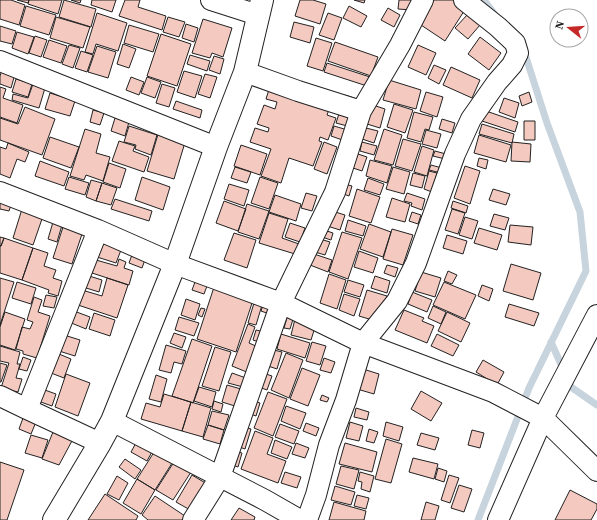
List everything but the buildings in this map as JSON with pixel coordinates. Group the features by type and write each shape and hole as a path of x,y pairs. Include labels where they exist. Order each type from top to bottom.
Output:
{"street":[{"path":"54,520 112,421 174,264 245,72 260,7 211,0"},
{"path":"193,520 220,477 281,303 335,192 361,111 400,45 423,0"},
{"path":"307,520 316,495 329,445 346,400 363,343 397,300 416,263 439,195 471,119 497,82 512,65 518,53 515,43 498,27 464,0"},
{"path":"0,61 216,147"},
{"path":"245,72 361,111"},
{"path":"0,192 98,230 174,264 281,303 363,343 493,392 542,418 597,471"},
{"path":"27,409 98,230"},
{"path":"498,520 542,418 597,315"},
{"path":"0,396 100,443"},
{"path":"112,421 265,500 300,520"}],"waterway":[{"path":"484,0 496,16"},
{"path":"478,520 529,388 586,271 580,212 547,123 524,51"},
{"path":"551,342 571,387 597,405"}]}
